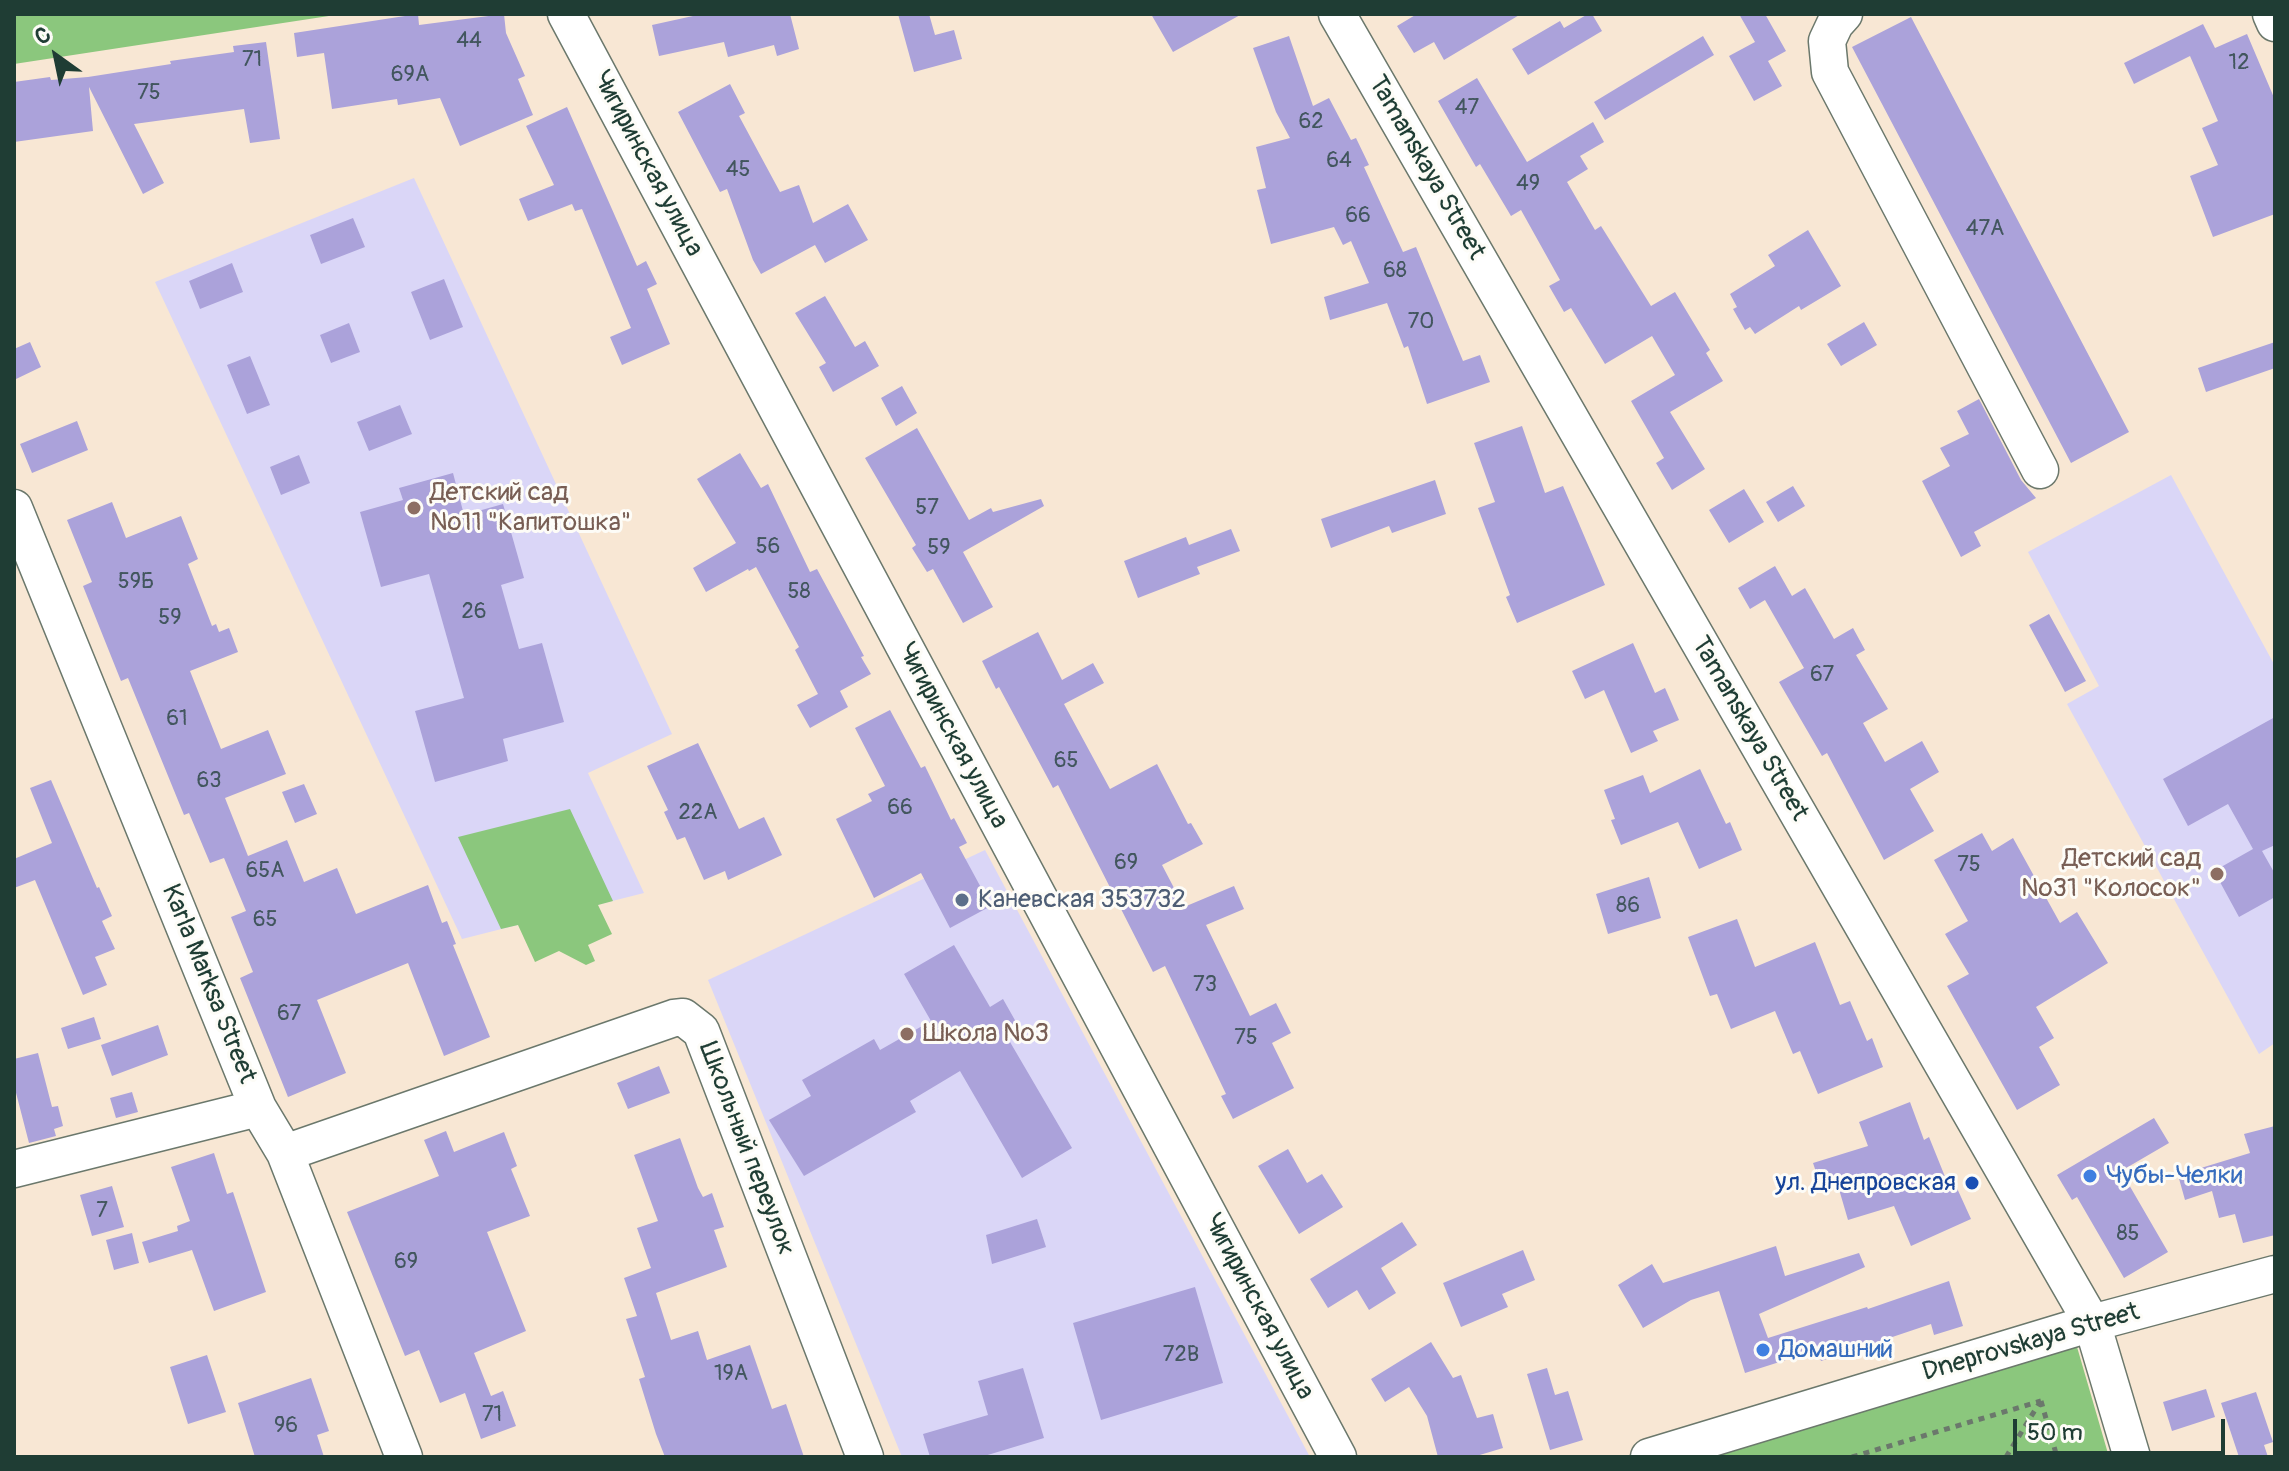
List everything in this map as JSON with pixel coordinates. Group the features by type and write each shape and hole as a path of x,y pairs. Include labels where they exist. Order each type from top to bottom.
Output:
{"street":[{"name":"Чигиринская улица","path":"566,14 1338,1457"},
{"name":"Tamanskaya Street","path":"1337,14 2092,1323 2132,1457"},
{"path":"1844,14 1827,41 1830,72 2040,470"},
{"path":"2271,14 2275,23"},
{"name":"Karla Marksa Street","path":"14,508 258,1108 285,1153 404,1457"},
{"name":"Школьный переулок","path":"285,1153 683,1017 701,1031 865,1457"},
{"path":"14,1169 258,1108"},
{"name":"Dneprovskaya Street","path":"1649,1457 2092,1323 2275,1274"}],"path":[{"path":"1852,1457 2041,1401"},
{"path":"2006,1457 2041,1401"},
{"path":"2041,1401 2057,1457"}],"shaded area":[{"name":"Детский сад №11 \"Капитошка\"","path":"414,178 672,734 588,773 644,893 462,939 155,282"},
{"name":"Детский сад №31 \"Колосок\"","path":"2171,475 2275,666 2275,1043 2259,1054 2067,704 2099,686 2028,552"},
{"path":"985,850 1310,1457 902,1457 708,980"}],"green space":[{"path":"14,14 342,14 14,64"},
{"path":"570,809 613,901 598,905 612,934 588,945 595,961 586,965 559,951 535,962 518,925 501,929 458,837"},
{"path":"2075,1340 2109,1457 1682,1457"}],"building":[{"path":"418,14 419,25 504,14 506,33 525,76 518,79 533,115 460,146 440,98 398,105 397,99 332,109 324,53 297,57 294,33"},
{"path":"702,14 790,14 799,49 777,56 774,45 728,57 724,42 659,56 652,25"},
{"path":"898,14 929,14 935,35 954,30 962,59 914,72"},
{"path":"1151,14 1242,14 1173,52"},
{"path":"1417,14 1521,14 1444,60 1434,42 1414,53 1397,26"},
{"path":"1592,14 1602,31 1528,75 1512,49 1560,21 1564,28"},
{"path":"1739,14 1765,14 1786,51 1768,61 1782,86 1754,101 1729,56 1755,42"},
{"path":"1911,17 2129,432 2071,463 1852,47"},
{"path":"2203,24 2215,48 2247,34 2275,100 2275,214 2213,237 2190,176 2218,165 2202,128 2218,121 2190,56 2134,84 2124,63"},
{"path":"1289,36 1313,106 1329,98 1351,140 1356,138 1369,165 1364,167 1403,252 1416,247 1463,361 1480,355 1490,382 1427,404 1408,346 1404,348 1387,303 1330,320 1324,297 1369,283 1351,241 1343,245 1334,227 1271,244 1257,190 1266,188 1256,147 1290,138 1276,112 1253,48"},
{"path":"1703,36 1714,55 1605,120 1594,102"},
{"path":"266,42 280,139 250,143 244,109 134,124 164,183 143,194 89,87 93,131 14,142 14,82 50,77 51,80 88,77 171,64 170,61 234,52 233,46"},
{"path":"1477,78 1527,162 1593,122 1604,142 1580,156 1588,169 1567,182 1595,230 1601,226 1651,306 1675,292 1710,350 1706,353 1723,381 1670,412 1705,469 1672,490 1656,463 1664,458 1631,401 1675,375 1652,336 1605,364 1571,308 1564,312 1549,286 1560,280 1521,210 1511,216 1480,164 1476,167 1438,101"},
{"path":"730,84 745,113 739,116 780,192 799,185 813,223 848,204 868,240 825,263 815,245 761,274 727,189 720,192 678,112"},
{"path":"567,107 637,266 646,261 657,284 647,289 670,344 622,365 610,337 631,328 582,209 575,211 572,204 528,221 519,199 554,185 526,126"},
{"path":"353,218 365,247 321,264 310,235"},
{"path":"1808,230 1841,286 1801,310 1799,306 1755,334 1750,327 1745,330 1733,309 1737,307 1730,294 1775,266 1768,255"},
{"path":"232,263 243,292 200,309 189,281"},
{"path":"444,279 463,327 430,340 411,292"},
{"path":"825,296 855,347 865,341 879,366 833,392 819,367 826,363 795,313"},
{"path":"1864,322 1877,345 1841,366 1827,344"},
{"path":"349,323 360,352 331,363 320,335"},
{"path":"30,342 41,367 14,380 14,349"},
{"path":"2275,342 2275,368 2206,392 2198,368"},
{"path":"250,356 270,405 247,414 227,365"},
{"path":"902,386 917,413 896,426 881,398"},
{"path":"1979,399 2021,480 2036,498 1974,532 1981,546 1961,557 1922,481 1950,466 1940,448 1969,434 1957,411"},
{"path":"400,405 412,434 369,451 357,422"},
{"path":"77,421 88,450 32,473 20,444"},
{"path":"1522,426 1545,493 1563,486 1605,585 1517,623 1478,508 1495,502 1474,443"},
{"path":"917,428 969,520 991,508 993,512 1041,499 1044,506 963,552 993,607 963,623 933,569 927,572 912,548 916,545 865,458"},
{"path":"740,453 761,488 768,484 810,572 817,569 871,674 840,691 848,707 810,728 797,705 818,694 795,650 799,647 756,567 706,592 693,568 736,543 697,479"},
{"path":"299,455 310,483 281,495 270,467"},
{"path":"453,473 464,515 503,504 524,578 501,585 519,649 542,643 564,722 503,739 508,761 435,782 415,711 464,698 429,574 381,587 360,512 403,500 399,488"},
{"path":"1435,480 1446,514 1392,533 1389,526 1331,548 1321,519"},
{"path":"1793,486 1805,506 1778,522 1766,502"},
{"path":"1744,489 1764,522 1729,543 1709,510"},
{"path":"112,502 126,538 181,516 198,559 188,564 212,626 216,624 219,632 229,628 238,652 190,671 221,749 268,730 286,774 225,798 248,856 287,840 304,882 337,868 356,914 428,885 442,923 447,921 456,944 453,945 490,1037 444,1056 408,963 317,1000 346,1073 288,1097 240,978 253,972 231,917 246,911 224,858 210,863 189,813 184,815 128,678 121,681 83,586 92,582 67,520"},
{"path":"1231,529 1240,551 1197,567 1200,574 1138,598 1124,561 1186,537 1189,545"},
{"path":"1775,566 1792,596 1805,588 1834,639 1853,628 1865,650 1856,655 1888,709 1863,723 1885,762 1922,741 1939,772 1910,789 1934,831 1884,860 1827,753 1822,756 1779,682 1804,668 1765,600 1750,609 1738,588"},
{"path":"2049,614 2086,681 2065,692 2029,625"},
{"path":"1038,632 1062,680 1093,663 1104,683 1064,704 1110,789 1157,764 1188,824 1191,823 1203,844 1162,865 1184,907 1234,886 1244,909 1206,925 1250,1016 1276,1003 1291,1033 1272,1043 1294,1088 1233,1119 1221,1096 1226,1094 1165,966 1153,972 1058,785 1053,788 982,661"},
{"path":"1633,643 1655,693 1665,688 1679,720 1653,731 1658,741 1631,753 1604,690 1585,699 1572,671"},
{"path":"890,710 967,843 959,847 991,906 950,928 921,873 874,898 836,819 872,801 868,794 885,786 855,728"},
{"path":"2275,717 2275,845 2262,851 2275,874 2275,897 2239,917 2214,871 2253,849 2228,804 2188,826 2163,779"},
{"path":"698,743 739,829 764,817 782,855 728,880 725,871 704,880 685,837 677,840 664,812 668,810 647,766"},
{"path":"1700,769 1742,850 1699,869 1678,822 1621,845 1604,790 1643,775 1650,793"},
{"path":"51,780 112,916 102,921 115,949 95,957 107,985 83,995 35,880 14,888 14,859 52,843 30,788"},
{"path":"304,784 317,814 295,823 282,792"},
{"path":"1982,833 1992,851 2013,838 2060,923 2077,912 2108,963 2036,1007 2054,1038 2039,1047 2060,1085 2017,1110 1947,986 1969,974 1945,934 1968,921 1934,860"},
{"path":"1649,877 1661,918 1608,934 1596,894"},
{"path":"1737,919 1755,967 1815,942 1840,1005 1850,1001 1867,1041 1872,1038 1883,1067 1818,1094 1800,1051 1793,1054 1775,1011 1731,1029 1717,994 1710,996 1688,937"},
{"path":"954,945 990,1007 1003,999 1016,1022 1003,1030 1072,1148 1022,1178 960,1071 910,1101 916,1112 804,1176 769,1120 811,1096 802,1080 874,1039 880,1050 931,1021 904,974"},
{"path":"94,1017 101,1039 68,1049 61,1028"},
{"path":"158,1025 168,1055 112,1076 101,1045"},
{"path":"38,1053 52,1107 58,1106 63,1126 54,1129 56,1136 29,1143 14,1085 14,1059"},
{"path":"659,1066 670,1093 628,1109 617,1083"},
{"path":"132,1092 138,1112 116,1118 110,1098"},
{"path":"1910,1102 1924,1140 1929,1137 1950,1189 1956,1186 1971,1219 1911,1246 1894,1206 1848,1220 1836,1179 1820,1184 1813,1163 1868,1146 1859,1122"},
{"path":"2154,1118 2169,1143 2121,1171 2168,1252 2124,1278 2077,1197 2072,1200 2057,1175"},
{"path":"2275,1126 2275,1235 2243,1243 2235,1214 2219,1218 2212,1191 2185,1200 2178,1175 2250,1153 2244,1134"},
{"path":"446,1131 454,1152 504,1132 517,1166 511,1169 530,1216 487,1232 526,1331 474,1353 491,1396 503,1391 516,1426 481,1439 465,1393 440,1403 419,1350 405,1356 347,1212 439,1176 424,1140"},
{"path":"680,1138 703,1197 712,1193 724,1227 714,1230 727,1267 656,1293 671,1340 698,1331 707,1360 750,1345 772,1409 786,1404 804,1457 665,1457 656,1434 639,1379 645,1377 626,1319 637,1316 624,1278 651,1268 637,1228 658,1221 634,1155"},
{"path":"1288,1149 1307,1183 1322,1174 1343,1207 1299,1234 1258,1166"},
{"path":"214,1153 227,1194 233,1192 266,1292 214,1311 192,1250 149,1263 142,1242 178,1231 177,1226 190,1221 171,1167"},
{"path":"112,1186 124,1227 92,1236 80,1195"},
{"path":"1037,1219 1046,1247 992,1264 986,1235"},
{"path":"1402,1222 1417,1245 1381,1268 1396,1293 1369,1310 1357,1290 1328,1308 1310,1279"},
{"path":"132,1233 139,1263 114,1270 106,1240"},
{"path":"1776,1246 1785,1276 1859,1253 1865,1267 1759,1314 1768,1338 1949,1281 1963,1326 1934,1335 1931,1324 1821,1361 1817,1350 1745,1373 1719,1291 1691,1300 1643,1328 1618,1285 1652,1264 1663,1283"},
{"path":"1523,1250 1535,1280 1502,1294 1508,1307 1461,1327 1443,1283"},
{"path":"1195,1287 1223,1383 1101,1420 1073,1323"},
{"path":"1431,1342 1453,1378 1461,1375 1477,1418 1493,1414 1503,1448 1473,1457 1438,1457 1427,1416 1409,1387 1385,1402 1371,1379"},
{"path":"207,1355 226,1412 188,1424 170,1367"},
{"path":"1023,1368 1044,1438 981,1457 930,1457 923,1434 988,1415 978,1381"},
{"path":"1547,1368 1555,1395 1568,1391 1583,1440 1550,1450 1527,1374"},
{"path":"311,1378 329,1431 317,1435 324,1457 255,1457 238,1403"},
{"path":"2206,1389 2215,1417 2172,1431 2163,1402"},
{"path":"2256,1392 2273,1442 2264,1445 2268,1457 2239,1457 2221,1403"}],"place":[{"name":"Детский сад №11 \"Капитошка\"","path":"414,508"},
{"name":"Детский сад №31 \"Колосок\"","path":"2217,874"},
{"name":"Каневская 353732","path":"962,900"},
{"name":"Школа №3","path":"907,1034"},
{"name":"Чубы-Челки","path":"2090,1176"},
{"name":"ул. Днепровская","path":"1972,1183"},
{"name":"Домашний","path":"1763,1350"}]}
